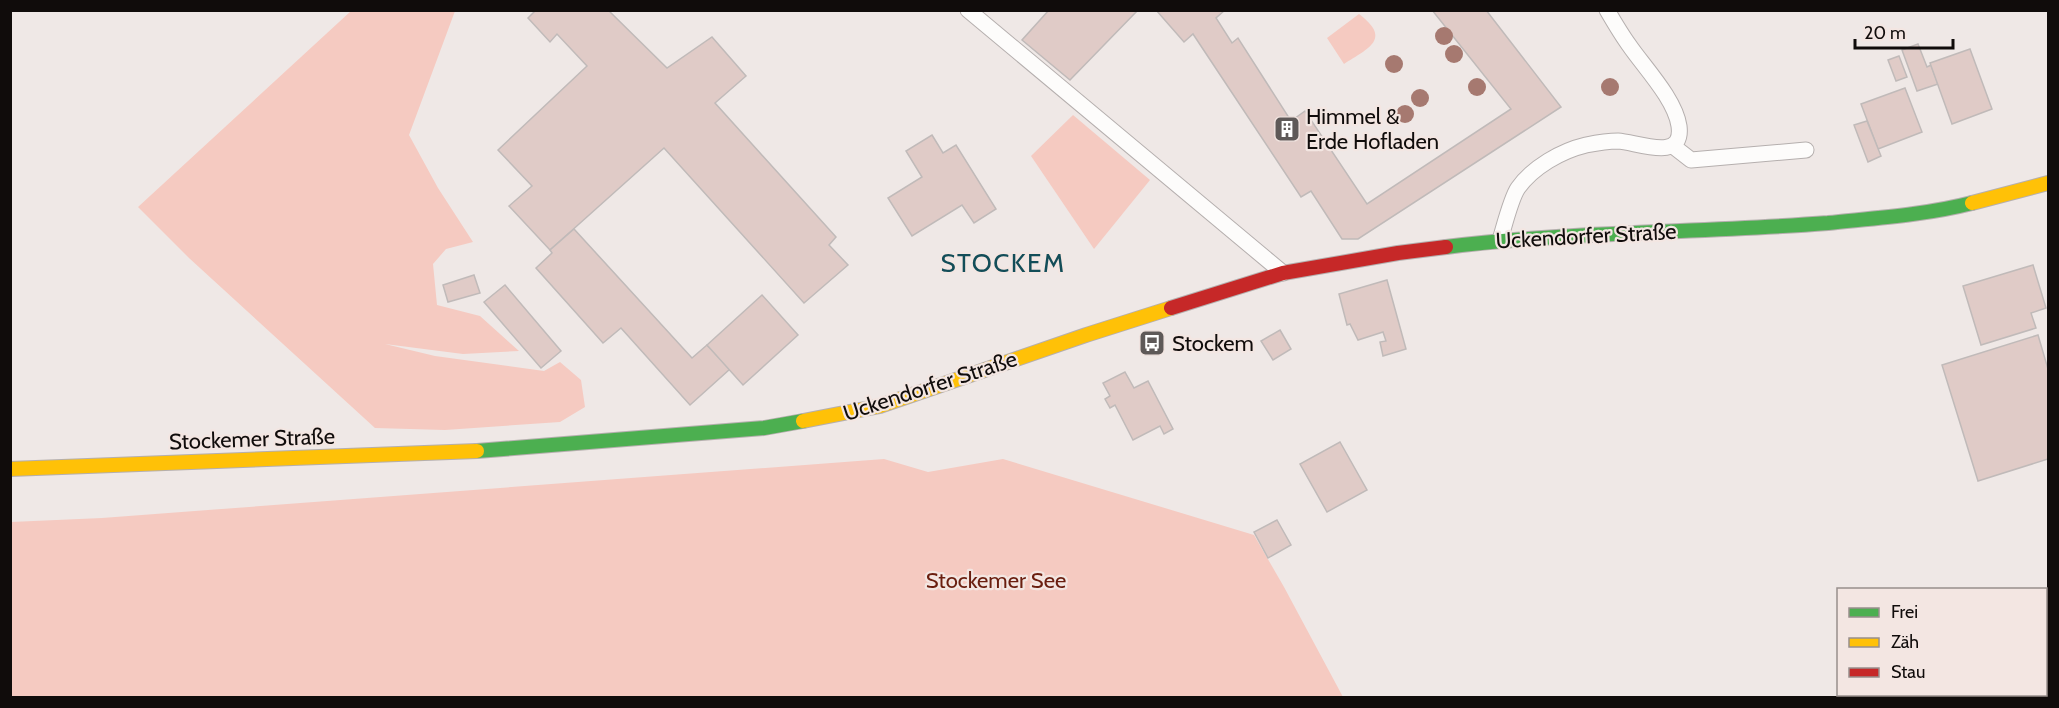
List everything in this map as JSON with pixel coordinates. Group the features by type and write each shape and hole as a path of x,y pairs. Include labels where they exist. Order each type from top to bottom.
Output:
{"main road":[{"name":"Uckendorfer Straße","path":"495,450 764,428 856,412 880,406 1086,335 1283,273 1398,253 1500,240 1632,232 1764,228 1892,217 1961,206 2049,183"},
{"name":"Stockemer Straße","path":"10,469 495,450"}],"lane":[{"path":"968,10 1283,273"},
{"path":"1500,240 1517,189 1555,157 1574,148 1616,141 1665,149 1673,146 1679,136 1676,116 1662,88 1628,44 1607,10"},
{"path":"1673,146 1691,160 1806,150"}],"green space":[{"path":"351,11 455,11 409,135 438,188 473,242 446,249 433,264 437,305 480,316 519,351 463,354 385,344 435,356 544,371 560,362 581,380 585,407 560,422 445,430 375,428 189,258 138,207"},
{"path":"1359,14 1374,30 1375,37 1368,48 1344,64 1327,38"},
{"path":"1073,115 1150,180 1094,249 1031,156"},
{"name":"Stockemer See","path":"884,459 928,472 1003,459 1254,535 1343,697 11,697 11,522 102,518"}],"building":[{"path":"536,10 608,10 667,68 712,37 746,76 715,103 836,237 829,245 848,265 804,303 664,148 550,250 509,206 532,186 498,150 587,66 557,34 550,42 528,18"},
{"path":"1049,10 1138,10 1070,80 1022,40"},
{"name":"Himmel & Erde Hofladen","path":"1156,10 1225,10 1216,18 1232,43 1238,38 1291,121 1305,111 1367,204 1511,109 1432,10 1486,10 1561,107 1358,239 1342,239 1311,191 1301,197 1193,34 1184,42"},
{"path":"1918,44 1927,67 1931,65 1938,84 1917,91 1902,50"},
{"path":"1970,49 1992,109 1952,124 1930,63"},
{"path":"1899,56 1907,77 1896,81 1888,60"},
{"path":"1905,88 1922,132 1878,149 1861,104"},
{"path":"1867,121 1881,156 1868,162 1854,125"},
{"path":"932,135 943,153 956,145 996,209 974,223 962,205 912,236 888,198 922,177 906,151"},
{"path":"574,229 692,358 707,345 730,369 690,405 621,328 603,343 536,268 552,253 550,250"},
{"path":"2033,265 2046,308 2031,313 2036,328 1981,345 1963,286"},
{"path":"474,275 480,293 448,302 443,285"},
{"path":"1387,280 1406,349 1383,356 1380,342 1386,341 1383,332 1358,340 1350,324 1347,325 1339,294"},
{"path":"505,285 561,351 541,368 484,302"},
{"path":"762,295 798,335 743,385 707,345"},
{"path":"1280,330 1291,349 1273,360 1261,341"},
{"path":"2038,335 2048,369 2048,459 1978,481 1942,365"},
{"path":"1125,372 1134,388 1148,381 1173,429 1164,434 1160,426 1133,440 1115,405 1110,408 1105,399 1110,396 1103,383"},
{"path":"1340,442 1367,490 1327,512 1300,464"},
{"path":"1277,520 1291,545 1268,558 1254,532"}],"traffic: fast":[{"path":"1446,247 1541,238 1828,223 1882,218 1972,203"},
{"path":"477,451 764,428 803,421"}],"traffic: slow":[{"path":"1972,203 2048,183"},
{"path":"803,421 880,406 1171,308"},
{"path":"10,469 477,451"}],"traffic: jam":[{"path":"1171,308 1283,273 1446,247"}],"place":[{"name":"Himmel & Erde Hofladen","path":"1287,129"},
{"name":"Stockem","path":"1152,343"}],"district":[{"name":"STOCKEM","path":"1003,263"}]}
